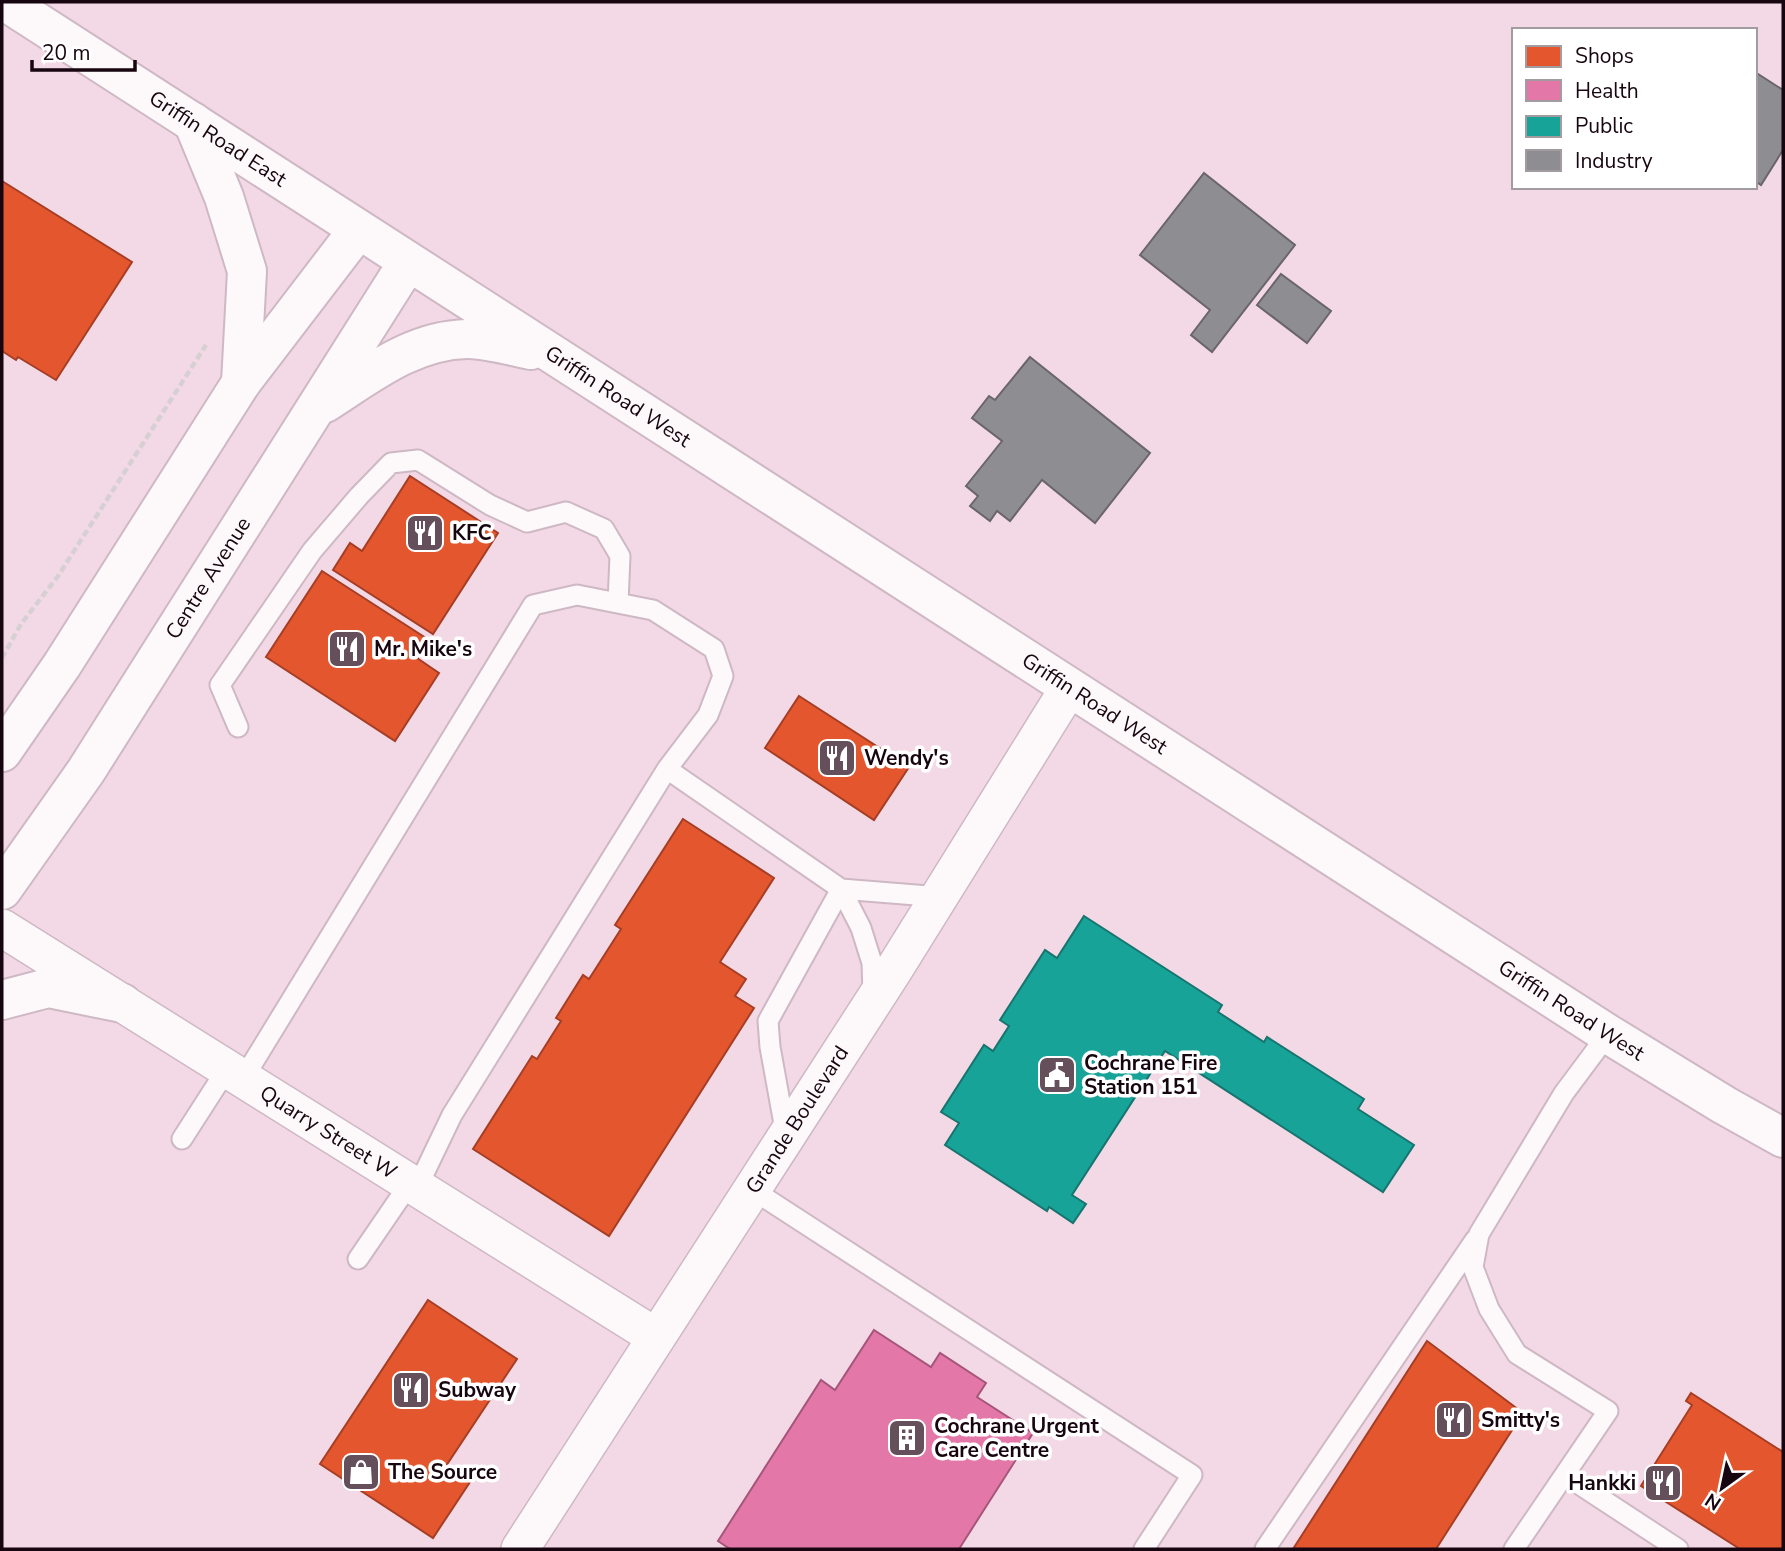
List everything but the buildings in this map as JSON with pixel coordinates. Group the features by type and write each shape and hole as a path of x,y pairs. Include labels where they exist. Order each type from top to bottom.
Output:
{"main road":[{"name":"Griffin Road East","path":"6,2 408,262"},
{"path":"193,122 225,197 247,271 241,383"},
{"path":"2,752 62,665 241,383 358,230"},
{"name":"Griffin Road West","path":"408,262 1608,1034 1783,1138"},
{"name":"Centre Avenue","path":"2,890 86,771 408,262"},
{"path":"317,408 406,353 436,343 468,339 549,353"},
{"path":"2,713 62,665"},
{"path":"2,1000 48,988 122,1003"}],"street":[{"name":"Grande Boulevard","path":"520,1549 941,897 1069,688"},
{"name":"Quarry Street W","path":"2,928 656,1337"}],"lane":[{"path":"238,727 220,685 312,551 391,463 418,460 490,505 527,523 566,512 604,529 620,556 618,603"},
{"path":"182,1139 235,1074 533,605 577,595 653,610 714,649 723,676 708,715 667,769 452,1115 414,1186 358,1259"},
{"path":"667,769 841,889 861,928 872,963 873,1001"},
{"path":"841,889 941,897"},
{"path":"786,1139 768,1021 841,889"},
{"path":"1265,1549 1479,1234 1564,1093 1608,1034"},
{"path":"753,1190 1192,1475 1144,1549"},
{"path":"1479,1234 1473,1267 1489,1309 1517,1354 1608,1411 1514,1549"},
{"path":"1565,1475 1678,1549"}],"path":[{"path":"2,658 21,624 58,576 211,336"}],"place":[{"name":"KFC","path":"425,533"},
{"name":"Mr. Mike's","path":"347,649"},
{"name":"Wendy's","path":"837,758"},
{"name":"Cochrane Fire Station 151","path":"1057,1075"},
{"name":"Subway","path":"411,1390"},
{"name":"Smitty's","path":"1454,1420"},
{"name":"Cochrane Urgent Care Centre","path":"907,1438"},
{"name":"The Source","path":"361,1472"},
{"name":"Hankki","path":"1663,1483"}]}
